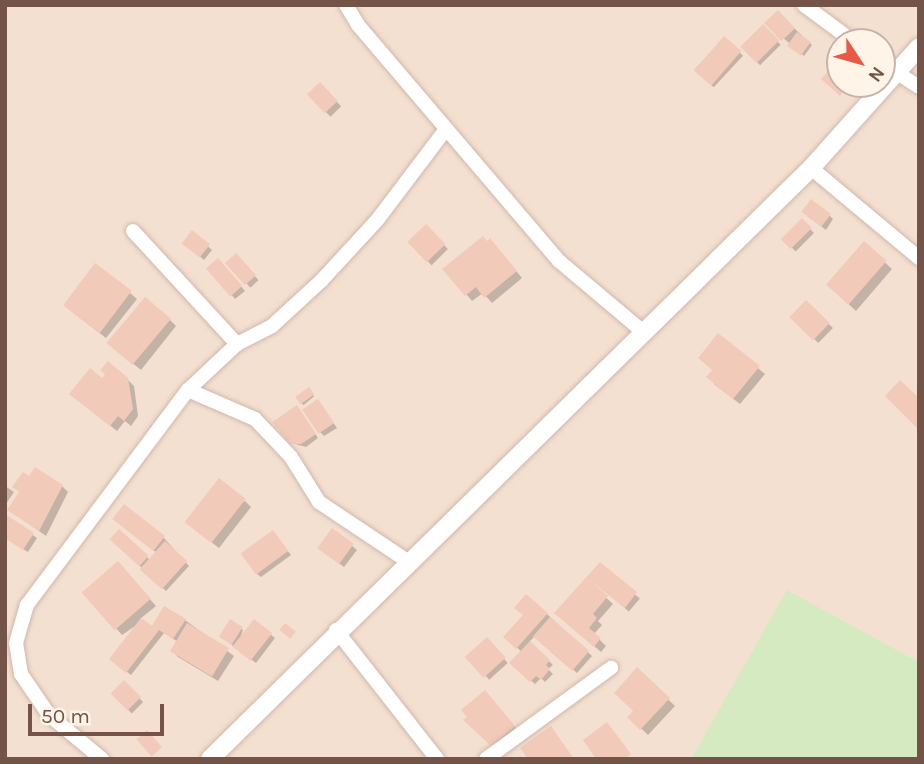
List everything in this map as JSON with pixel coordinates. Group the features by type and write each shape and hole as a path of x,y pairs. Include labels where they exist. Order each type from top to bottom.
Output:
{"street":[{"path":"346,5 446,129 559,261 642,331"},
{"path":"804,5 835,28"},
{"path":"896,62 919,47"},
{"path":"896,72 919,87"},
{"path":"210,759 336,630 409,562 811,167 865,98"},
{"path":"102,759 49,715 20,674 16,643 27,605 188,390 237,344 272,326 321,281 378,219 446,129"},
{"path":"811,167 919,258"},
{"path":"133,231 237,344"},
{"path":"188,390 255,419 269,429 319,502 409,562"},
{"path":"336,630 437,759"},
{"path":"486,759 611,668"}],"shaded area":[{"path":"5,5 919,5 919,662 788,591 691,759 5,759"}],"green space":[{"path":"787,590 919,662 919,759 691,759"}],"building":[{"path":"778,10 795,28 781,41 764,23"},
{"path":"763,24 779,40 757,63 740,47"},
{"path":"797,32 811,42 801,56 787,46"},
{"path":"724,36 741,51 711,86 694,71"},
{"path":"320,82 338,101 325,113 307,94"},
{"path":"811,199 831,214 821,227 801,212"},
{"path":"802,218 812,228 791,249 781,239"},
{"path":"426,224 445,244 427,262 407,242"},
{"path":"192,230 210,244 200,258 182,243"},
{"path":"483,236 487,241 490,238 517,271 484,298 476,287 465,296 442,269"},
{"path":"864,241 887,261 849,304 826,285"},
{"path":"236,253 256,275 245,285 225,263"},
{"path":"218,258 242,286 230,296 206,268"},
{"path":"95,263 132,291 100,333 63,305"},
{"path":"145,297 171,319 132,365 106,343"},
{"path":"806,300 830,323 813,340 789,317"},
{"path":"718,333 760,366 733,399 706,377 712,370 698,358"},
{"path":"108,361 128,378 133,409 124,421 118,416 110,426 69,394 90,368 102,378 105,374 100,370"},
{"path":"900,380 919,398 919,430 885,396"},
{"path":"309,387 314,394 301,404 295,397"},
{"path":"318,399 334,423 318,434 302,410"},
{"path":"297,405 316,434 301,444 290,444 272,422"},
{"path":"35,467 63,485 39,531 7,510 19,492 12,487 23,472 29,476"},
{"path":"219,478 246,499 211,543 185,522"},
{"path":"124,504 165,536 153,551 112,519"},
{"path":"5,514 34,533 23,550 5,538"},
{"path":"332,528 354,544 339,564 317,548"},
{"path":"119,529 149,556 139,566 110,539"},
{"path":"273,530 288,551 256,575 241,554"},
{"path":"165,541 187,561 162,589 140,569"},
{"path":"118,561 151,599 115,630 82,592"},
{"path":"600,562 637,592 625,608 589,580 608,596 593,614 597,618 589,628 601,638 594,647 554,613"},
{"path":"526,594 548,613 516,649 503,637 523,615 514,608"},
{"path":"164,606 186,619 173,639 159,630 126,673 109,659 141,618 152,626"},
{"path":"550,617 589,651 572,671 533,637"},
{"path":"230,619 243,627 232,645 219,637"},
{"path":"254,619 272,633 251,661 232,647"},
{"path":"187,623 229,648 212,677 170,651"},
{"path":"285,623 296,632 290,639 279,630"},
{"path":"487,637 506,658 483,678 465,657"},
{"path":"530,641 550,660 546,665 550,669 541,680 536,676 530,682 509,663"},
{"path":"637,667 670,698 640,730 627,717 633,711 614,693"},
{"path":"124,680 141,697 128,710 111,693"},
{"path":"485,690 515,726 491,746 463,720 467,717 461,710"},
{"path":"607,722 631,754 625,759 596,759 583,740"},
{"path":"551,726 574,759 528,759 520,748"},
{"path":"147,730 162,747 152,757 136,739"}]}
